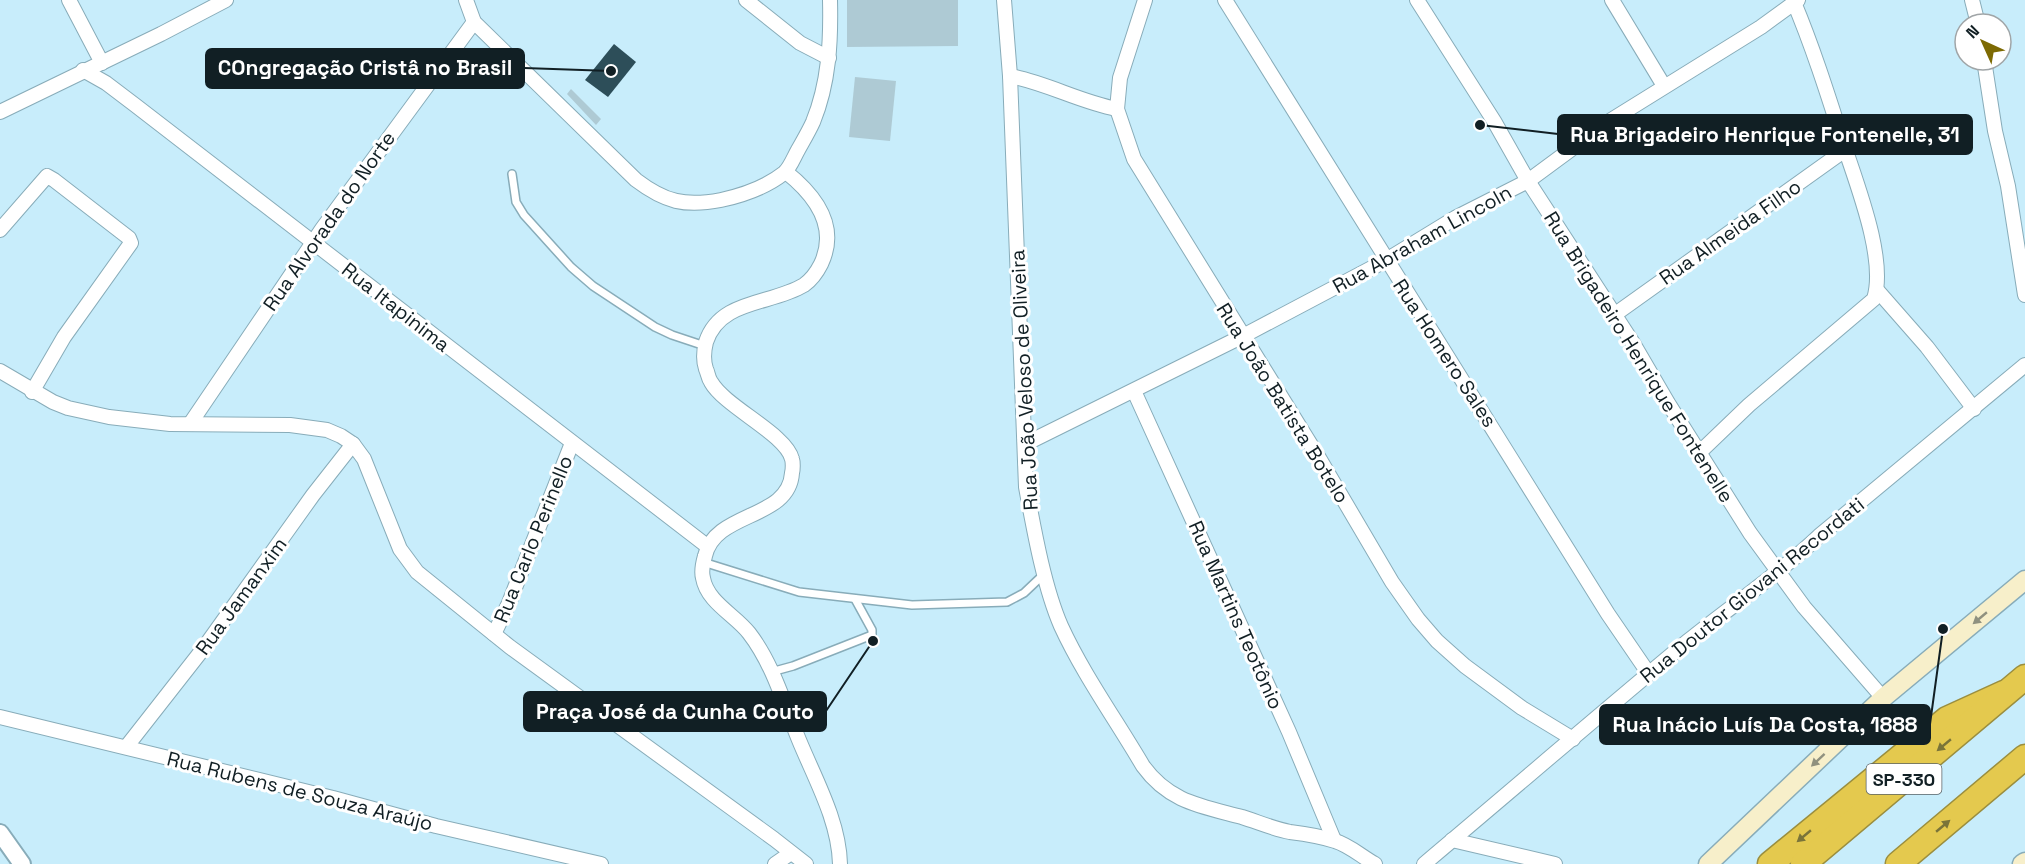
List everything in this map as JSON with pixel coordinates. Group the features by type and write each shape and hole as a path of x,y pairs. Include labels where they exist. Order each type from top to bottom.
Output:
{"highway":[{"name":"SP-330","path":"1803,864 2025,677"},
{"path":"1770,864 1947,719 2004,693"},
{"name":"SP-330","path":"1898,864 2025,757"}],"main road":[{"path":"1708,864 1883,698 2025,580"}],"street":[{"path":"69,0 102,63"},
{"path":"0,112 226,0"},
{"path":"466,0 474,22 636,180 661,197 679,202 703,203 731,198 761,188 786,172 813,123 824,89 829,58 831,0"},
{"path":"746,0 800,43 829,58"},
{"name":"Rua João Veloso de Oliveira","path":"1004,0 1010,76 1026,487 1045,574 1060,625 1083,669 1154,780 1178,797 1202,807 1288,831 1334,840 1375,864"},
{"name":"Rua João Batista Botelo","path":"1145,0 1120,78 1117,109 1134,159 1319,458 1392,582 1418,619 1437,641 1465,666 1522,708 1572,739"},
{"name":"Rua Homero Sales","path":"1225,0 1608,614 1648,674"},
{"name":"Rua Brigadeiro Henrique Fontenelle","path":"1417,0 1494,121 1528,182 1750,533 1804,607 1883,698"},
{"path":"1612,0 1664,86"},
{"path":"1700,452 1749,405 1874,300 1877,290 1875,253 1864,208 1795,1"},
{"name":"Rua Abraham Lincoln","path":"1025,444 1243,336 1386,260 1455,218 1528,182 1608,122 1761,27 1795,1"},
{"name":"Rua Alvorada do Norte","path":"190,424 312,243 474,22"},
{"name":"Rua Itapinima","path":"83,70 135,105 707,546"},
{"path":"1986,72 1995,131 2008,186 2025,296"},
{"path":"1010,76 1088,102 1117,109"},
{"name":"Rua Almeida Filho","path":"1614,315 1845,150"},
{"path":"786,172 800,183 818,204 829,231 826,254 817,272 805,285 779,296 738,308 724,316 710,331 705,346 704,363 711,382 732,404 783,445 792,458 792,475 785,493 770,506 734,523 714,536 707,546 703,562 703,579 709,593 749,633 771,672 831,819 840,851 840,864"},
{"path":"0,230 47,176 129,238 131,243 64,337 32,392"},
{"path":"1877,290 1927,347 1974,409"},
{"name":"Rua Doutor Giovani Recordati","path":"1452,840 1648,674 1722,613 1779,571 2025,365"},
{"path":"0,371 32,392 68,408 109,417 170,424 290,425 327,430 353,444 364,459 400,549 417,572 494,634 806,864"},
{"name":"Rua Martins Teotônio","path":"1134,391 1289,732 1334,840"},
{"name":"Rua Carlo Perinello","path":"494,634 572,443"},
{"name":"Rua Jamanxim","path":"128,747 353,444"},
{"name":"Rua Rubens de Souza Araújo","path":"0,717 128,747 436,826 601,864"},
{"path":"0,832 21,864"},
{"path":"1424,864 1452,840 1555,864"},
{"path":"775,864 791,853"}],"lane":[{"path":"512,174 516,202 524,215 571,267 593,286 655,327 705,346"},
{"path":"703,562 799,592 912,605 1006,602 1024,593 1045,574"},
{"path":"771,672 793,666 870,636 873,633 855,599"}],"shaded area":[{"path":"847,0 958,0 958,46 847,47"},
{"path":"855,77 896,81 890,141 849,137"},
{"path":"571,89 601,119 596,125 567,94"}],"building":[{"path":"614,44 636,62 608,97 585,80"}],"place":[{"name":"COngregação Cristâ no Brasil","path":"611,71"},
{"name":"Rua Brigadeiro Henrique Fontenelle, 31","path":"1480,125"},
{"name":"Rua Inácio Luís Da Costa, 1888","path":"1943,629"},
{"name":"Praça José da Cunha Couto","path":"873,641"}]}
